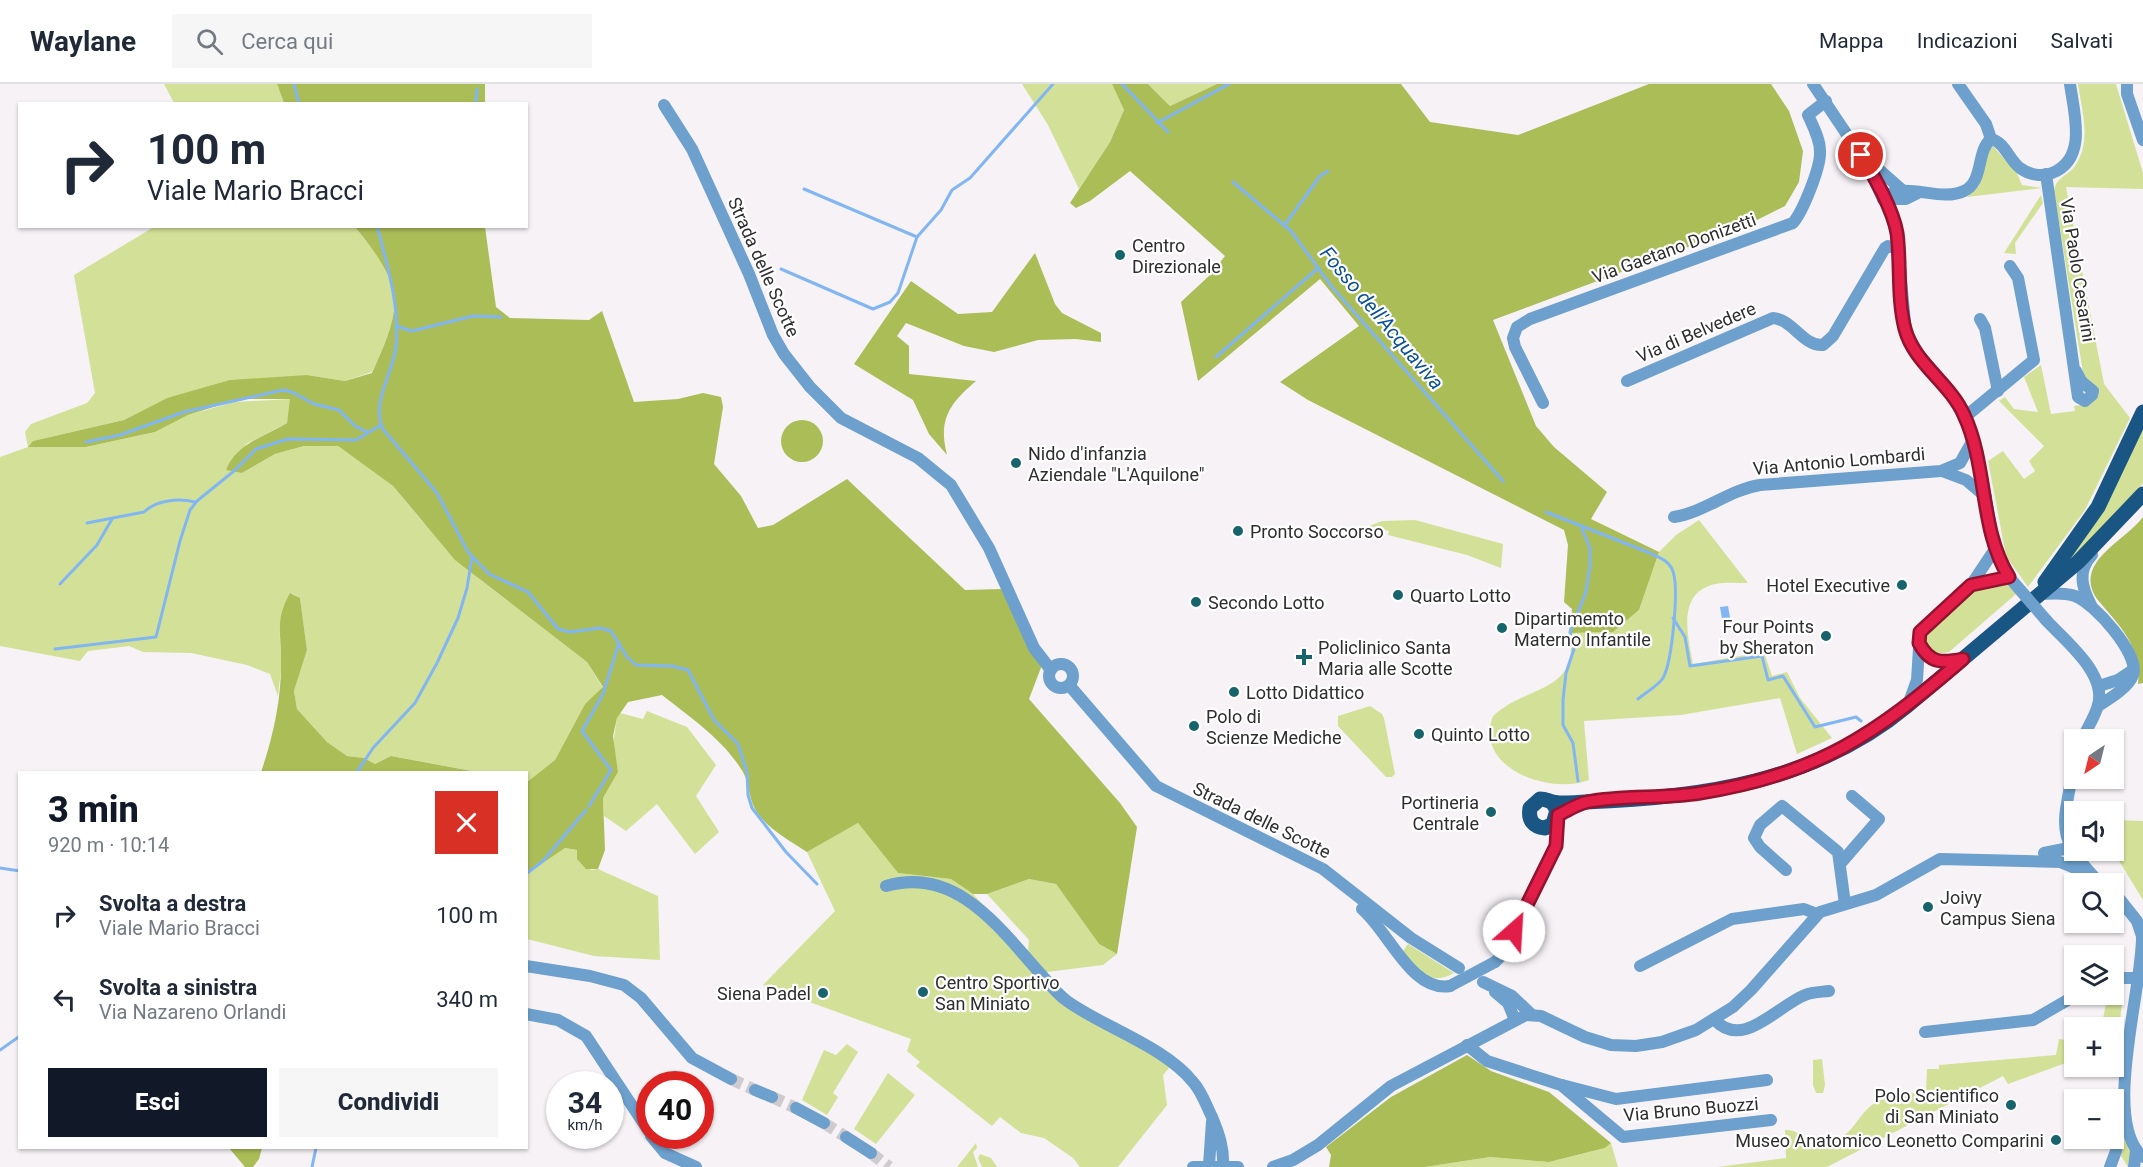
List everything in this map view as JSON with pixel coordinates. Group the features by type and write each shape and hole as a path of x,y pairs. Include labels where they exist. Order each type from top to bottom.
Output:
{"main road":[{"path":"2037,594 2098,507 2142,417"},
{"path":"1555,812 1540,800 1530,808 1531,821 1540,828 1549,826 1555,812 1585,802 1693,794 1780,776 1854,743 1907,706 1963,659 2109,532 2143,494"}],"street":[{"path":"1813,84 1861,155 1883,199 1890,208 1894,221 1907,336 1918,355 1949,390 1965,417 1980,467 1995,549 2009,577 2084,662 2099,686 2098,706 2087,729"},
{"path":"1958,84 1986,124 1991,139"},
{"path":"1991,139 1998,141 2021,169 2034,174 2046,174 2064,165 2075,146 2076,126 2070,84"},
{"path":"2127,84 2127,94 2143,140"},
{"name":"Via Gaetano Donizetti","path":"1543,403 1515,347 1514,333 1517,327 1530,319 1793,223 1804,203 1820,155 1808,115 1826,101"},
{"name":"Strada delle Scotte","path":"664,105 692,149 752,282 773,335 784,354 810,387 842,418 918,458 951,485 989,548 1034,648 1051,670"},
{"path":"1883,199 1904,195 1957,193 1967,190 1975,179 1985,146 1991,139"},
{"path":"1861,155 1904,195"},
{"name":"Via Paolo Cesarini","path":"2046,174 2076,371"},
{"path":"1894,221 1904,195"},
{"path":"1883,199 1888,231 1897,248"},
{"name":"Via di Belvedere","path":"1627,381 1773,318 1781,321 1815,345 1824,345 1833,336 1884,248 1897,248"},
{"path":"1965,417 2031,365 2034,358 2018,278 2010,266"},
{"path":"1980,319 1985,328 1998,391"},
{"path":"1973,440 1960,463 1980,467"},
{"name":"Via Antonio Lombardi","path":"1674,517 1693,512 1739,489 1760,484 1941,471 1960,463"},
{"path":"1966,480 1980,467"},
{"name":"Via Antonio Lombardi","path":"1941,471 1966,480 1986,497"},
{"path":"2098,706 2129,681 2134,667 2126,646 2091,606 2083,587 2083,569 2109,532"},
{"path":"1907,706 1917,680 1922,630 1971,585 1995,549"},
{"path":"1971,585 2009,577"},
{"path":"2037,594 2070,595 2091,606"},
{"path":"1919,643 1927,656 1935,661 1943,663 1963,659"},
{"name":"Strada delle Scotte","path":"1059,664 1068,666 1073,675 1069,685 1058,688 1052,684 1049,677 1051,670 1059,664"},
{"path":"2099,686 2123,678 2134,667"},
{"name":"Strada delle Scotte","path":"1069,685 1156,786 1314,864 1341,882 1401,930 1459,968"},
{"path":"1840,864 1879,819 1852,796"},
{"path":"1786,870 1760,847 1754,838 1760,825 1782,806 1835,849 1840,864 1845,904"},
{"path":"1341,882 1346,893 1373,918 1413,972 1423,981 1437,987 1450,986 1495,962 1503,954 1558,840 1555,812"},
{"path":"1540,828 1549,841 1550,856"},
{"path":"2033,862 2064,834"},
{"path":"2044,854 2064,849"},
{"path":"1515,1020 1508,1003 1483,982 1512,996 1531,1014 1594,1040 1628,1046 1671,1039 1714,1019 1751,990 1817,914 1876,895 1943,858 2060,862 2089,873"},
{"path":"2060,862 2064,860"},
{"path":"2085,861 2095,873"},
{"path":"886,886 912,882 928,883 951,890 970,900 1067,1001 1121,1032 1186,1074 1202,1095 1211,1115 1221,1140 1223,1166"},
{"path":"2124,907 2141,931 2143,942 2124,1105 2126,1132 2140,1154 2134,1167"},
{"path":"1640,966 1732,919 1804,909 1817,914"},
{"path":"1397,949 1395,933 1401,930"},
{"path":"528,966 590,976 624,985 641,998 692,1058 731,1079"},
{"path":"2124,978 2138,978"},
{"path":"1714,1019 1729,1031 1743,1031 1803,995 1828,991"},
{"path":"1926,1032 2033,1020 2064,1002"},
{"path":"528,1014 558,1020 585,1036 636,1113"},
{"path":"1273,1167 1293,1160 1318,1145 1391,1086 1515,1020 1531,1014"},
{"name":"Via Bruno Buozzi","path":"1467,1045 1487,1061 1561,1085 1616,1099 1767,1080"},
{"name":"Via Bruno Buozzi","path":"1561,1085 1623,1137 1771,1120"},
{"path":"755,1090 772,1097"},
{"path":"796,1108 824,1123"},
{"path":"1209,1165 1211,1115"},
{"path":"846,1137 871,1153"},
{"path":"661,1149 664,1153 696,1167"},
{"path":"2110,1167 2116,1151"},
{"path":"2116,1151 2122,1167"},
{"path":"1193,1167 1209,1165 1238,1167"}],"green space":[{"path":"164,84 277,84 284,102 173,102"},
{"path":"277,84 485,84 485,102 284,102"},
{"path":"1022,84 1112,84 1124,110 1110,142 1079,189 1048,125"},
{"path":"1112,84 1148,84 1170,106 1217,84 1401,84 1430,122 1518,135 1649,84 1771,84 1789,111 1803,151 1799,182 1785,206 1747,225 1493,320 1536,426 1554,447 1607,492 1591,519 1659,552 1639,610 1613,632 1569,633 1572,609 1564,602 1568,545 1564,530 1308,400 1280,382 1359,326 1320,279 1198,381 1181,302 1211,274 1225,256 1130,171 1090,201 1076,208 1070,203 1110,142 1124,110"},
{"path":"1148,84 1217,84 1170,106"},
{"path":"2078,84 2116,84 2143,173 2143,189 2066,187 2104,384 2130,418 2085,510 2028,587 2006,556 1988,461 2003,451 2024,479 2035,471 2029,461 2044,446 1999,401 2005,397 2014,409 2038,412 2024,377 2041,365 2051,414 2075,411 2074,406 2088,404 2054,191 2057,183 2075,166 2083,147 2084,126"},
{"path":"1993,146 2017,173 2022,185 2042,188 1967,197 1979,186 1989,150"},
{"path":"2041,195 2043,203 2015,243 2016,254 2004,253"},
{"path":"152,228 356,228 380,261 394,291 394,310 390,328 372,372 345,381 307,375 167,398 124,420 33,441 29,446 86,447 155,432 188,415 234,402 291,399 287,423 246,444 242,473 275,454 304,446 338,446 393,486 421,520 478,578 587,662 603,688 585,704 555,760 528,781 528,771 472,771 391,756 375,764 364,758 347,756 327,742 297,709 294,691 307,650 300,598 291,593 281,616 281,667 278,696 270,674 247,665 191,653 143,652 129,646 88,651 80,661 0,646 0,457 28,447 25,432 31,424 87,403 95,393 74,275"},
{"path":"356,228 485,228 496,307 510,318 589,320 602,311 634,402 678,399 703,393 721,397 723,407 714,464 741,496 758,528 773,525 847,479 965,590 1001,589 1042,665 1029,699 1120,803 1137,827 1117,954 1099,944 1056,884 1029,879 987,894 973,894 951,879 898,873 858,823 807,852 764,821 754,807 745,776 735,760 706,730 662,695 628,702 617,718 613,736 618,772 603,798 605,850 598,869 586,869 577,859 577,850 565,848 528,873 528,781 555,760 585,704 603,687 587,662 455,560 393,486 338,446 304,446 275,454 242,473 226,470 244,447 287,423 290,399 239,399 188,415 155,432 86,447 28,447 33,441 124,420 167,398 230,380 307,375 345,381 372,373 390,328 395,300 391,282"},
{"path":"1035,253 1055,304 1062,313 1101,333 1101,342 1076,339 1038,340 994,352 964,346 906,323 897,336 909,346 909,374 976,381 959,397 948,414 944,432 947,455 929,434 913,400 854,364 911,281 958,314 992,312"},
{"path":"802,420 810,421 817,426 822,433 822,449 817,456 810,461 802,462 794,461 787,456 782,449 781,441 782,433 787,426 794,421"},
{"path":"2143,423 2143,483 2107,528 2063,570"},
{"path":"2143,517 2143,683 2138,684 2139,671 2133,648 2121,628 2097,599 2091,586 2091,574 2104,553"},
{"path":"1415,520 1503,544 1501,568 1467,555 1388,535 1389,531 1369,526 1382,521"},
{"path":"1699,520 1748,583 1715,584 1694,596 1690,606 1687,629 1693,664 1764,652 1772,676 1787,672 1800,698 1832,738 1797,754 1780,698 1681,715 1584,721 1589,780 1573,784 1555,784 1519,774 1494,750 1490,735 1493,716 1506,706 1559,677 1567,667 1571,653 1569,633 1613,632 1639,610 1659,552 1676,535"},
{"path":"2004,580 2016,594 1949,652 1938,653 1931,650 1925,640 1928,631 1977,588"},
{"path":"290,593 300,598 307,650 294,691 297,709 327,742 347,756 364,758 375,764 391,756 472,771 261,771 273,731 278,702 281,673 280,632 285,602"},
{"path":"1370,706 1384,718 1395,774 1392,777 1386,777 1338,726 1338,716"},
{"path":"647,711 687,727 716,765 696,796 719,832 695,854 657,804 626,831 604,816 603,798 618,772 613,745 617,718 620,713 643,719"},
{"path":"2124,820 2143,821 2143,900 2119,861 2124,861"},
{"name":"Centro Sportivo San Miniato","path":"858,823 898,873 951,879 973,894 1028,952 1029,940 987,894 1029,879 1056,884 1099,944 1117,954 1103,965 1047,972 1067,995 1176,1060 1163,1075 1167,1105 1118,1167 1080,1167 1073,1158 1044,1138 1021,1133 1000,1117 992,1126 916,1066 920,1062 907,1051 911,1039 763,985 835,911 807,852"},
{"path":"565,848 577,850 591,870 598,869 658,896 660,960 594,956 528,939 528,873"},
{"path":"1408,944 1454,973 1437,978 1424,975 1403,951"},
{"path":"2106,1005 2122,1005 2120,1017 2103,1017"},
{"path":"2059,1039 2064,1040 2064,1064 2008,1084 2003,1076 1827,1167 1718,1167 1786,1158 1785,1130 1791,1130 1817,1141 1825,1142 1841,1138 1875,1103 1893,1096 1926,1091 1927,1069 1939,1069 1939,1065 2056,1055"},
{"path":"847,1044 858,1052 833,1093 838,1097 827,1115 802,1100 824,1050 836,1055"},
{"path":"1467,1055 1491,1071 1549,1092 1611,1143 1605,1148 1549,1162 1490,1157 1425,1167 1329,1167 1331,1155 1326,1147 1391,1097"},
{"path":"1822,1059 1825,1085 1823,1093 1816,1093 1813,1085 1813,1060"},
{"path":"888,1073 915,1095 876,1144 854,1129"},
{"path":"2124,1139 2131,1150 2128,1167 2121,1156"},
{"path":"976,1143 977,1148 973,1152 978,1167 957,1167"},
{"path":"1611,1143 1618,1167 1425,1167 1490,1157 1549,1162 1605,1148"},
{"path":"230,1149 262,1149 259,1159 253,1167 245,1167"},
{"path":"980,1154 991,1158 997,1167 982,1167 978,1158"}],"water":[{"path":"1728,606 1731,623 1723,625 1720,607"}],"waterway":[{"path":"294,84 298,102"},
{"path":"781,269 873,309 890,302 898,293 917,237 941,210 952,190 970,178 1053,84"},
{"name":"Fosso dell'Acquaviva","path":"1122,84 1168,132"},
{"path":"1157,123 1229,84"},
{"path":"476,102 477,89"},
{"path":"1284,226 1320,176 1328,171"},
{"name":"Fosso dell'Acquaviva","path":"1233,182 1291,231 1332,287 1503,481"},
{"path":"804,189 917,237"},
{"path":"378,228 392,286 397,331 394,356 381,397 382,428 437,493 468,552 489,574 528,592 558,629 570,632 600,628 611,631 627,657 636,665 672,666 688,670 714,720 738,744 747,772 748,795 752,808 786,852 817,884"},
{"path":"1216,357 1318,268"},
{"path":"396,326 412,331 473,316 501,317"},
{"path":"86,442 120,435 184,412 283,390 292,392 314,404 339,410 355,426 367,432"},
{"path":"55,649 156,637 190,510 197,501 234,471 256,449 288,439 356,440 381,425"},
{"path":"87,523 144,512 168,501 195,502"},
{"name":"Fosso dell'Acquaviva","path":"1546,512 1650,553 1665,561 1672,569 1675,606 1672,641 1666,669 1661,681 1638,699"},
{"path":"60,584 97,545 112,519"},
{"path":"1578,781 1573,743 1563,725 1563,700 1566,673 1574,649 1570,632 1586,592 1590,566 1590,548 1582,529"},
{"path":"358,771 373,748 415,703 437,663 458,618 467,588 472,557"},
{"path":"1673,618 1685,637 1690,666 1762,656 1768,680 1783,676 1815,727 1856,717 1861,721"},
{"path":"589,806 611,770 582,731 603,694 619,643"},
{"path":"528,872 543,861 586,810"},
{"path":"0,868 18,871"},
{"path":"0,1050 18,1037"},
{"path":"312,1167 316,1149"}],"tunnel":[{"path":"731,1079 755,1090"},
{"path":"772,1097 796,1108"},
{"path":"824,1123 846,1137"},
{"path":"871,1153 889,1167"}],"place":[{"name":"Centro Direzionale","path":"1120,255"},
{"name":"Nido d'infanzia Aziendale \"L'Aquilone\"","path":"1016,463"},
{"name":"Pronto Soccorso","path":"1238,531"},
{"name":"Hotel Executive","path":"1902,585"},
{"name":"Quarto Lotto","path":"1398,595"},
{"name":"Secondo Lotto","path":"1196,602"},
{"name":"Dipartimemto Materno Infantile","path":"1502,628"},
{"name":"Four Points by Sheraton","path":"1826,636"},
{"name":"Policlinico Santa Maria alle Scotte","path":"1304,657"},
{"name":"Lotto Didattico","path":"1234,692"},
{"name":"Polo di Scienze Mediche","path":"1194,726"},
{"name":"Quinto Lotto","path":"1419,734"},
{"name":"Portineria Centrale","path":"1491,812"},
{"name":"Joivy Campus Siena","path":"1928,907"},
{"name":"Centro Sportivo San Miniato","path":"923,992"},
{"name":"Siena Padel","path":"823,993"},
{"name":"Polo Scientifico di San Miniato","path":"2011,1105"},
{"name":"Museo Anatomico Leonetto Comparini","path":"2056,1140"}],"route":[{"path":"1514,931 1545,865 1555,850 1558,840 1556,820 1558,815 1585,802 1693,794 1765,780 1807,766 1854,743 1887,722 1963,659 1943,663 1931,659 1919,643 1920,632 1971,585 2009,577 1995,549 1980,467 1965,417 1949,390 1918,355 1907,336 1903,319 1898,237 1894,221 1890,208 1883,199 1861,155"}]}
